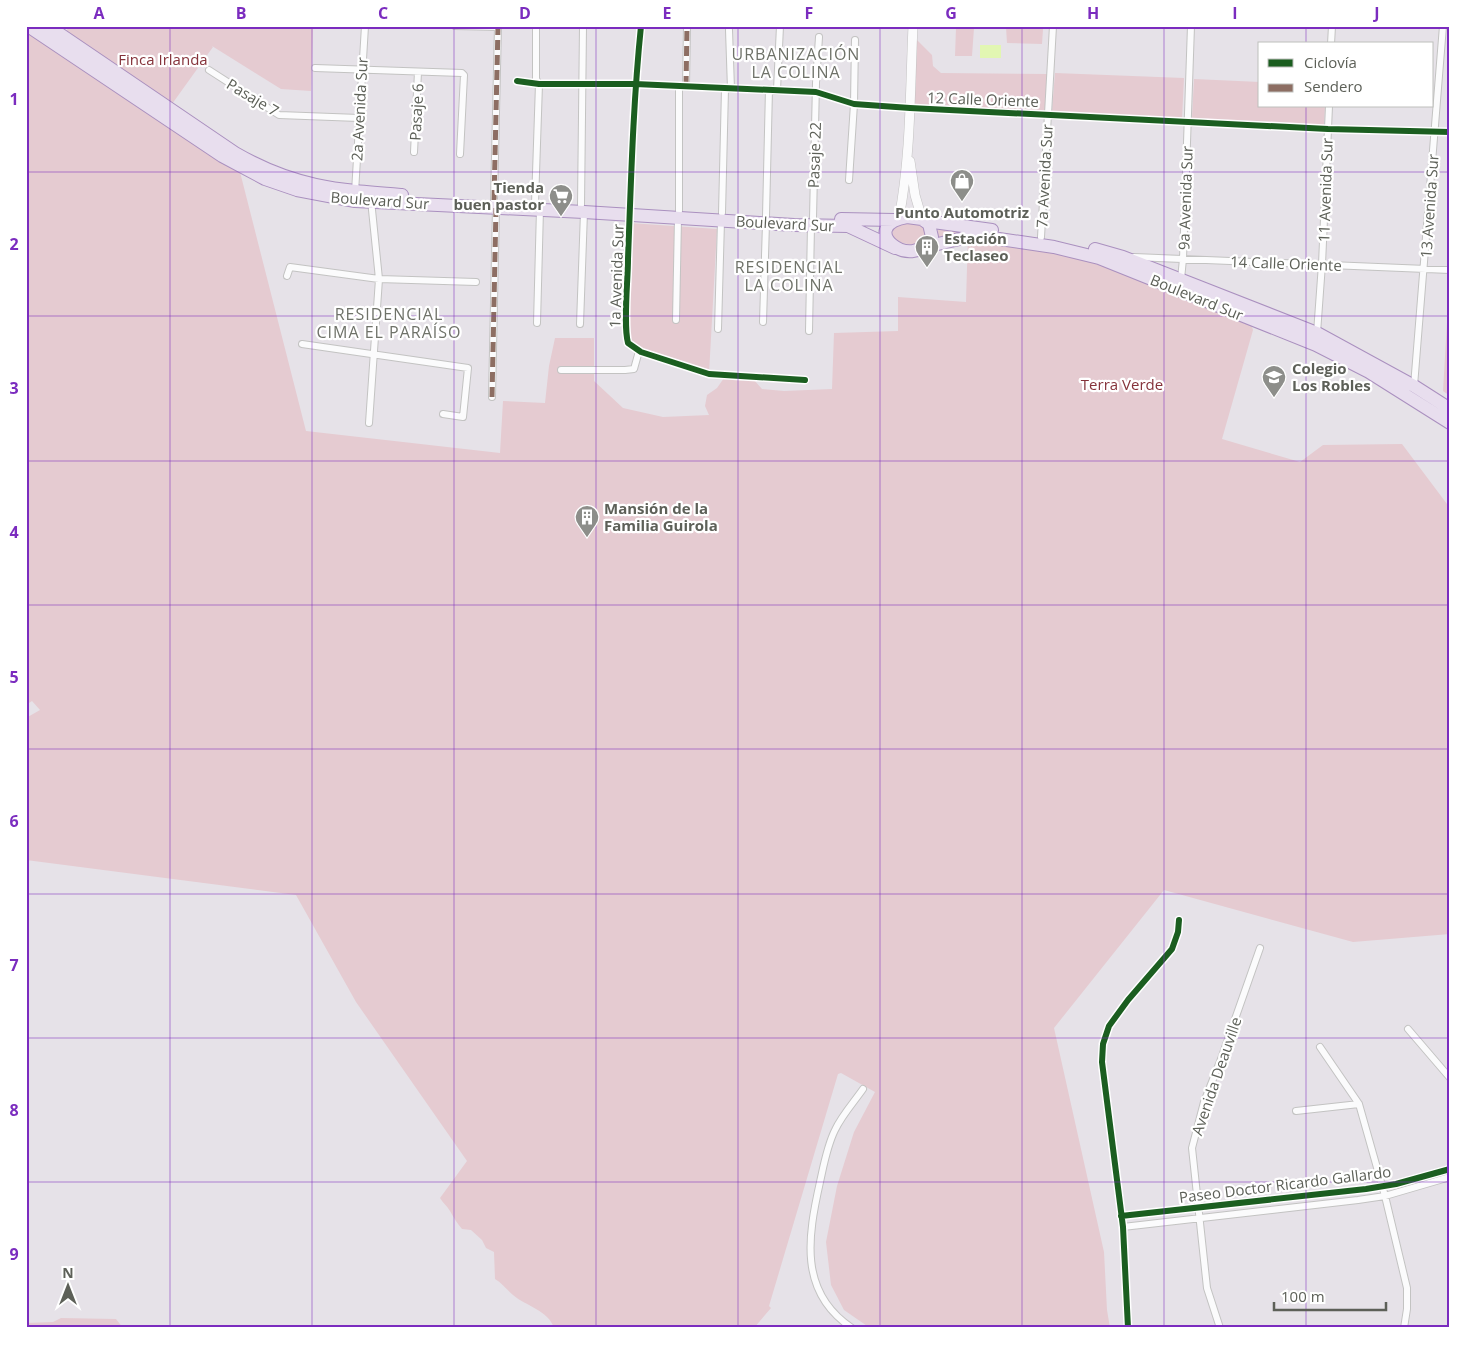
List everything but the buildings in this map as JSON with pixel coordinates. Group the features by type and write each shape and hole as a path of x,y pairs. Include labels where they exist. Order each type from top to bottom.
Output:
{"highway":[{"name":"Boulevard Sur","path":"28,26 222,156 248,171 297,190 337,198 371,197 812,222 850,226 895,248"},
{"name":"Boulevard Sur","path":"48,26 247,160 267,170 302,182 371,197"},
{"path":"907,217 924,220 931,228 932,237 924,247 911,251 895,248 886,238 889,223 897,219 907,217"},
{"name":"Boulevard Sur","path":"812,222 897,219"},
{"name":"Boulevard Sur","path":"924,220 1041,237 1077,244 1122,257 1316,333 1414,386 1450,409"},
{"name":"Boulevard Sur","path":"924,247 968,238 986,237 1054,247 1099,258 1316,345 1369,372 1450,423"}],"street":[{"name":"2a Avenida Sur","path":"355,192 365,26"},
{"path":"456,26 498,27 492,397"},
{"path":"536,26 536,79 539,84 537,323"},
{"path":"580,324 583,209 583,26"},
{"name":"1a Avenida Sur","path":"639,351 628,343 626,337 635,84 641,26"},
{"path":"676,320 686,26"},
{"path":"763,322 773,89 780,26"},
{"name":"7a Avenida Sur","path":"1041,237 1053,26"},
{"name":"9a Avenida Sur","path":"1181,279 1191,26"},
{"path":"1331,42 1332,26"},
{"name":"13 Avenida Sur","path":"1414,386 1443,26"},
{"path":"718,329 729,30"},
{"path":"897,219 904,196 908,151 912,31"},
{"path":"816,92 819,37"},
{"path":"849,180 854,104 855,40"},
{"name":"Pasaje 6","path":"315,68 463,74 460,154"},
{"name":"Pasaje 7","path":"209,70 279,115 359,118"},
{"name":"Pasaje 6","path":"414,152 418,72"},
{"name":"12 Calle Oriente","path":"517,81 539,84 635,84 728,89 773,89 816,92 854,104 910,108 1328,129 1450,132"},
{"name":"Pasaje 22","path":"809,331 816,92"},
{"name":"11 Avenida Sur","path":"1316,333 1322,264 1329,108"},
{"path":"908,151 915,195 924,220"},
{"path":"368,424 379,279 371,197"},
{"name":"14 Calle Oriente","path":"1122,257 1450,270"},
{"path":"287,276 290,267 379,279 476,282"},
{"path":"302,344 468,368 463,416 443,414"},
{"path":"560,370 625,370 634,368 639,351 714,375 804,380"},
{"path":"1128,1328 1123,1227 1102,1062 1103,1044 1109,1026 1118,1013 1172,949 1178,932 1179,920"},
{"name":"Avenida Deauville","path":"1220,1328 1207,1288 1192,1148 1204,1102 1260,948"},
{"path":"1408,1029 1450,1078"},
{"path":"1320,1048 1359,1104 1383,1186 1407,1288 1407,1309 1404,1328"},
{"path":"852,1328 843,1322 828,1306 818,1289 812,1271 811,1225 829,1142 836,1127 863,1089"},
{"path":"1296,1111 1359,1104"},
{"name":"Paseo Doctor Ricardo Gallardo","path":"1121,1216 1383,1186 1450,1168"},
{"name":"Paseo Doctor Ricardo Gallardo","path":"1123,1227 1385,1196 1450,1177"}],"green space":[{"name":"Finca Irlanda","path":"68,26 313,26 311,91 281,89 212,46 172,104 66,35"},
{"path":"1006,27 1043,29 1042,44 1007,43"},
{"name":"Terra Verde","path":"26,28 240,172 306,431 500,453 503,401 545,403 549,366 555,338 594,338 594,381 623,408 663,417 709,415 705,406 707,395 717,388 724,378 754,380 762,389 784,391 832,389 834,333 898,331 898,297 966,302 968,234 938,238 940,227 1098,262 1251,324 1253,330 1222,439 1300,462 1323,445 1402,444 1450,508 1450,934 1353,942 1164,890 1054,1028 1104,1252 1107,1310 1110,1328 870,1328 844,1310 831,1285 826,1242 837,1186 854,1132 875,1092 841,1073 838,1074 769,1306 771,1308 754,1328 554,1328 547,1317 518,1299 495,1279 494,1252 486,1248 482,1240 471,1230 462,1229 440,1198 467,1161 356,1002 296,895 26,860 26,718 40,710 32,701 26,705"},
{"path":"956,28 974,28 972,56 955,56"},
{"path":"915,38 932,55 933,66 941,73 1048,74 1046,111 913,106"},
{"path":"1055,73 1184,78 1182,119 1052,111"},
{"path":"1194,79 1258,82 1258,108 1325,108 1324,125 1192,118"},
{"path":"906,222 923,226 928,233 918,244 904,243 892,235 893,228"},
{"path":"630,223 717,229 709,374 634,348 626,334"},
{"path":"1448,305 1450,305 1450,396 1443,391"},
{"path":"61,1318 116,1319 123,1328 26,1328 26,1323 53,1322"}],"shaded area":[{"path":"980,45 1001,45 1001,58 980,58"}],"marked path":[{"path":"494,200 498,26"},
{"path":"686,86 687,26"},
{"path":"492,397 496,208"}],"cycle path":[{"path":"641,26 631,172 626,314 628,343 641,352 709,374 805,380"},
{"path":"517,81 539,84 635,84 816,92 854,104 910,108 1328,129 1450,132"},
{"path":"1128,1328 1123,1227 1102,1062 1103,1044 1109,1026 1128,1000 1172,949 1178,932 1179,920"},
{"path":"1121,1216 1366,1189 1396,1184 1450,1169"}],"place":[{"name":"Punto Automotriz","path":"962,202"},
{"name":"Tienda buen pastor","path":"561,217"},
{"name":"Estación Teclaseo","path":"927,268"},
{"name":"Colegio Los Robles","path":"1274,398"},
{"name":"Mansión de la Familia Guirola","path":"587,538"}],"district":[{"name":"URBANIZACIÓN LA COLINA","path":"796,63"},
{"name":"RESIDENCIAL LA COLINA","path":"789,276"},
{"name":"RESIDENCIAL CIMA EL PARAÍSO","path":"389,323"}]}
